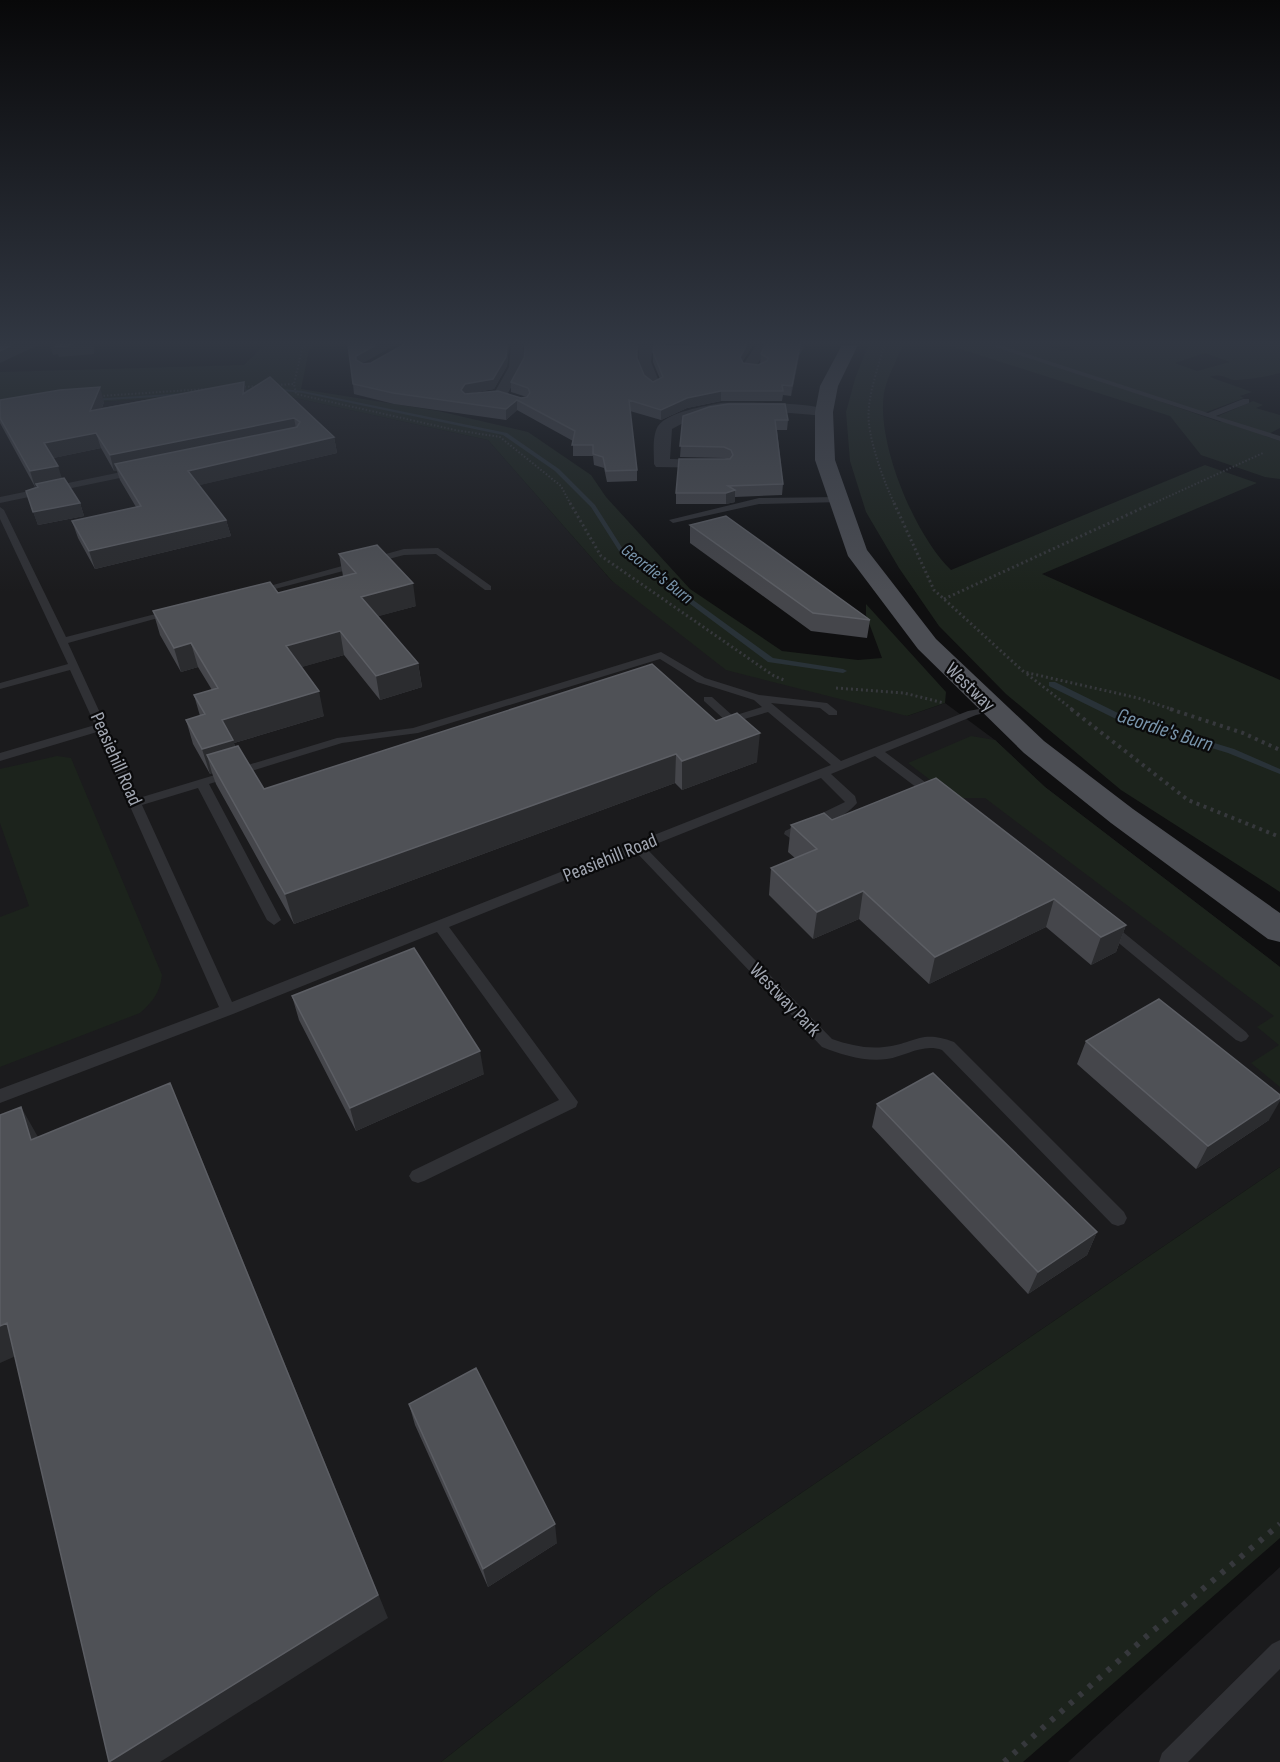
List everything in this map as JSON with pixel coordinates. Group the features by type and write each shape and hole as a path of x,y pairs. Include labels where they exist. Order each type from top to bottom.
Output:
{"main road":[{"name":"Westway","path":"824,427 825,460 856,552 927,644 982,710 1034,747 1122,816 1280,930"}],"street":[{"path":"665,427 662,436 662,464 728,466"}],"lane":[{"path":"1245,427 1278,437"},
{"path":"0,500 148,469"},
{"path":"673,520 759,501 838,500"},
{"name":"Peasiehill Road","path":"0,510 5,532 74,666 228,1010"},
{"path":"247,593 404,552 438,551 488,588"},
{"path":"62,641 179,611"},
{"path":"135,803 341,740 414,731 661,655 701,680 758,698 823,705 832,713"},
{"path":"0,686 74,666"},
{"path":"758,698 841,767"},
{"path":"708,699 731,720 770,708"},
{"name":"Peasiehill Road","path":"0,1096 228,1010 982,710"},
{"path":"0,757 101,727"},
{"path":"877,752 945,801"},
{"path":"790,834 851,803 848,795 823,773"},
{"path":"202,783 274,920"},
{"name":"Westway Park","path":"638,847 827,1043 854,1052 869,1053 899,1050 921,1041 932,1041 948,1046 1118,1218"},
{"path":"1094,916 1241,1036"},
{"path":"418,1176 570,1102 440,926"},
{"path":"1171,1762 1280,1652"}],"path":[{"path":"443,427 500,437 561,486 584,530 601,556 774,676 785,680"},
{"path":"870,427 885,483 934,590 1024,672 1188,800 1280,837"},
{"path":"944,599 1265,452 1278,437"},
{"path":"1024,672 1138,698 1243,733 1280,750"},
{"path":"828,688 879,690 928,697 982,710"},
{"path":"1004,1762 1148,1635 1280,1524"}],"shaded area":[{"path":"0,427 429,427 488,440 612,581 907,716 945,703 995,740 1045,787 1280,967 1280,1167 659,1590 441,1762 0,1762"},
{"path":"429,427 508,427 528,432 591,475 606,497 690,589 782,651 858,660 882,658 866,615 866,604 946,692 945,703 907,716 726,670 612,581 488,440"},
{"path":"847,427 885,427 892,462 912,512 937,555 951,570 1205,465 1257,483 1042,574 1280,680 1280,892 1121,790 1006,694 939,626 899,568 866,512 850,461"},
{"path":"1179,427 1280,427 1265,436 1280,441 1280,479 1265,477 1201,455"},
{"path":"971,736 995,740 1045,787 1280,967 1280,1087 1251,1063 1279,1045 1257,1027 1274,1016 985,798 954,798 908,763"},
{"path":"57,756 71,758 162,975 160,987 149,1005 140,1013 0,1067 0,917 29,906 0,823 0,769"},
{"path":"1280,1167 1280,1538 1023,1762 441,1762 659,1590"},
{"path":"1280,1567 1280,1762 1068,1762"}],"building":[{"path":"5,427 248,427 110,455 96,433 44,443 58,466 30,471"},
{"path":"296,427 324,427 334,437 188,471 226,520 89,551 72,521 141,506 115,464"},
{"path":"568,427 632,427 637,470 606,471 603,457 593,454 593,445 572,445 575,431"},
{"path":"682,427 776,427 783,484 728,486 735,490 726,493 676,493 679,459 730,459 733,455 731,450 724,447 680,446"},
{"path":"64,478 80,503 33,512 26,491 38,487 36,484"},
{"path":"726,516 870,620 813,613 690,525"},
{"path":"377,545 413,583 361,597 418,663 376,676 340,631 286,646 319,691 222,720 233,740 202,749 186,720 205,714 194,695 218,688 191,643 174,648 153,611 270,582 278,593 356,573 339,554"},
{"path":"652,664 716,721 737,713 760,733 682,761 676,754 285,894 207,755 238,746 264,789"},
{"path":"936,778 1126,925 1101,937 1054,899 935,957 863,891 817,912 771,868 817,849 791,825 824,813 832,820"},
{"path":"414,948 480,1051 350,1108 292,996"},
{"path":"1159,999 1280,1095 1280,1098 1208,1146 1086,1041"},
{"path":"933,1073 1097,1232 1038,1272 877,1104"},
{"path":"170,1083 378,1595 109,1762 7,1323 0,1326 0,1115 21,1107 31,1140"},
{"path":"476,1368 555,1524 483,1569 409,1404"}],"waterway":[{"name":"Geordie's Burn","path":"472,427 505,434 557,470 593,506 621,550 771,660 843,671"},
{"name":"Geordie's Burn","path":"1052,684 1119,717 1231,751 1280,772"}]}
